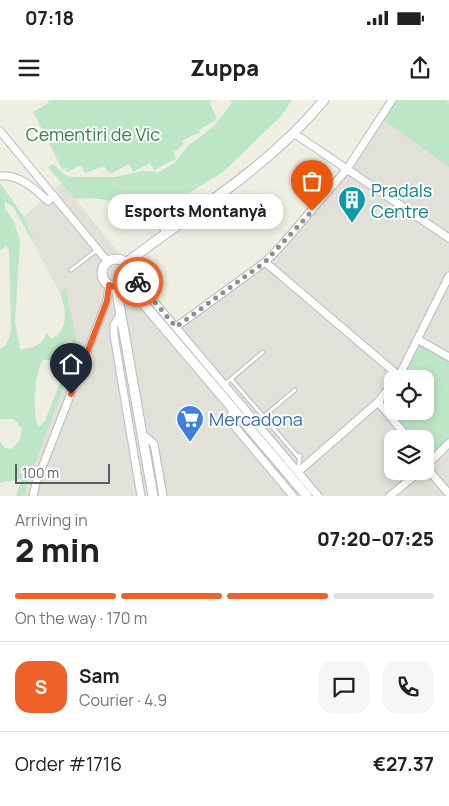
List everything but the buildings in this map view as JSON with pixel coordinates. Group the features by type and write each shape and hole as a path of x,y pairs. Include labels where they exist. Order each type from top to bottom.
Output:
{"street":[{"path":"126,263 163,231 246,176 291,130 324,100"},
{"path":"178,330 225,288 265,262 303,222 347,169 392,100"},
{"path":"291,130 449,238"},
{"path":"0,131 108,262"},
{"path":"0,176 8,175 30,184 48,201 54,196"},
{"path":"153,496 121,313 113,286 103,275 104,268 108,262 117,260 126,263 130,273 318,496"},
{"path":"265,262 332,323 388,370"},
{"path":"126,283 130,273"},
{"path":"402,370 449,276"},
{"path":"113,286 126,283"},
{"path":"126,283 307,496"},
{"path":"33,496 36,483 113,286"},
{"path":"121,313 114,326 114,335 141,496"},
{"path":"178,330 180,346"},
{"path":"418,340 449,356"},
{"path":"298,472 348,422 369,414 384,394"},
{"path":"378,402 400,430"},
{"path":"233,408 231,418 236,428 293,496"},
{"path":"142,434 154,444 163,496"},
{"path":"434,457 449,443"},
{"path":"434,476 449,494"},
{"path":"390,496 408,480"}],"lane":[{"path":"71,270 97,249"},
{"path":"224,385 263,352"},
{"path":"231,379 300,457 298,472"},
{"path":"256,423 296,390"}],"shaded area":[{"path":"393,100 449,100 449,496 25,496 27,485 78,348 66,288 60,293 40,256 24,217 62,183 177,325 266,262 347,169"}],"green space":[{"name":"Cementiri de Vic","path":"48,100 213,100 209,102 217,119 199,130 200,132 182,141 184,144 175,151 172,150 176,159 154,170 150,163 133,172 129,164 112,173 108,172 104,166 85,173 81,165 67,172 65,168 62,169 33,112 49,103"},
{"path":"230,100 292,100 281,116 223,172 163,209 153,211 140,207 138,211 133,211 126,203 92,198 75,199 48,167 53,164 65,175 72,177 115,177 143,171 159,172 174,163 188,146 214,126 232,103"},
{"path":"393,100 445,100 449,105 449,167 380,117"},
{"path":"0,183 24,217 37,249 13,207 5,202 5,209 14,221 20,241 15,321 20,349 37,345 43,340 46,332 51,339 61,330 64,325 65,312 60,293 66,287 78,348 27,485 25,496 16,496 21,483 20,479 0,483 0,442 5,448 12,449 20,440 22,429 14,419 0,419 0,349 6,345 11,332 9,250 6,246 0,251","holes":["71,340 73,344 71,353 45,421 39,427 35,414 35,404 36,383 40,365 43,360 53,360 54,352 66,341"]},
{"path":"419,340 449,357 449,443 434,459 434,430 401,430 393,420 434,420 434,370 402,370"},
{"path":"384,394 384,409 378,402"}],"way so far":[{"path":"138,282 176,327 265,262 312,211"}],"place":[{"name":"Esports Montanyà","path":"312,211"},
{"name":"Pradals Centre","path":"352,224"},
{"name":"Mercadona","path":"190,443"}],"route":[{"path":"71,394 107,301 109,285 119,287 124,285 130,278 130,273 138,282"}]}
